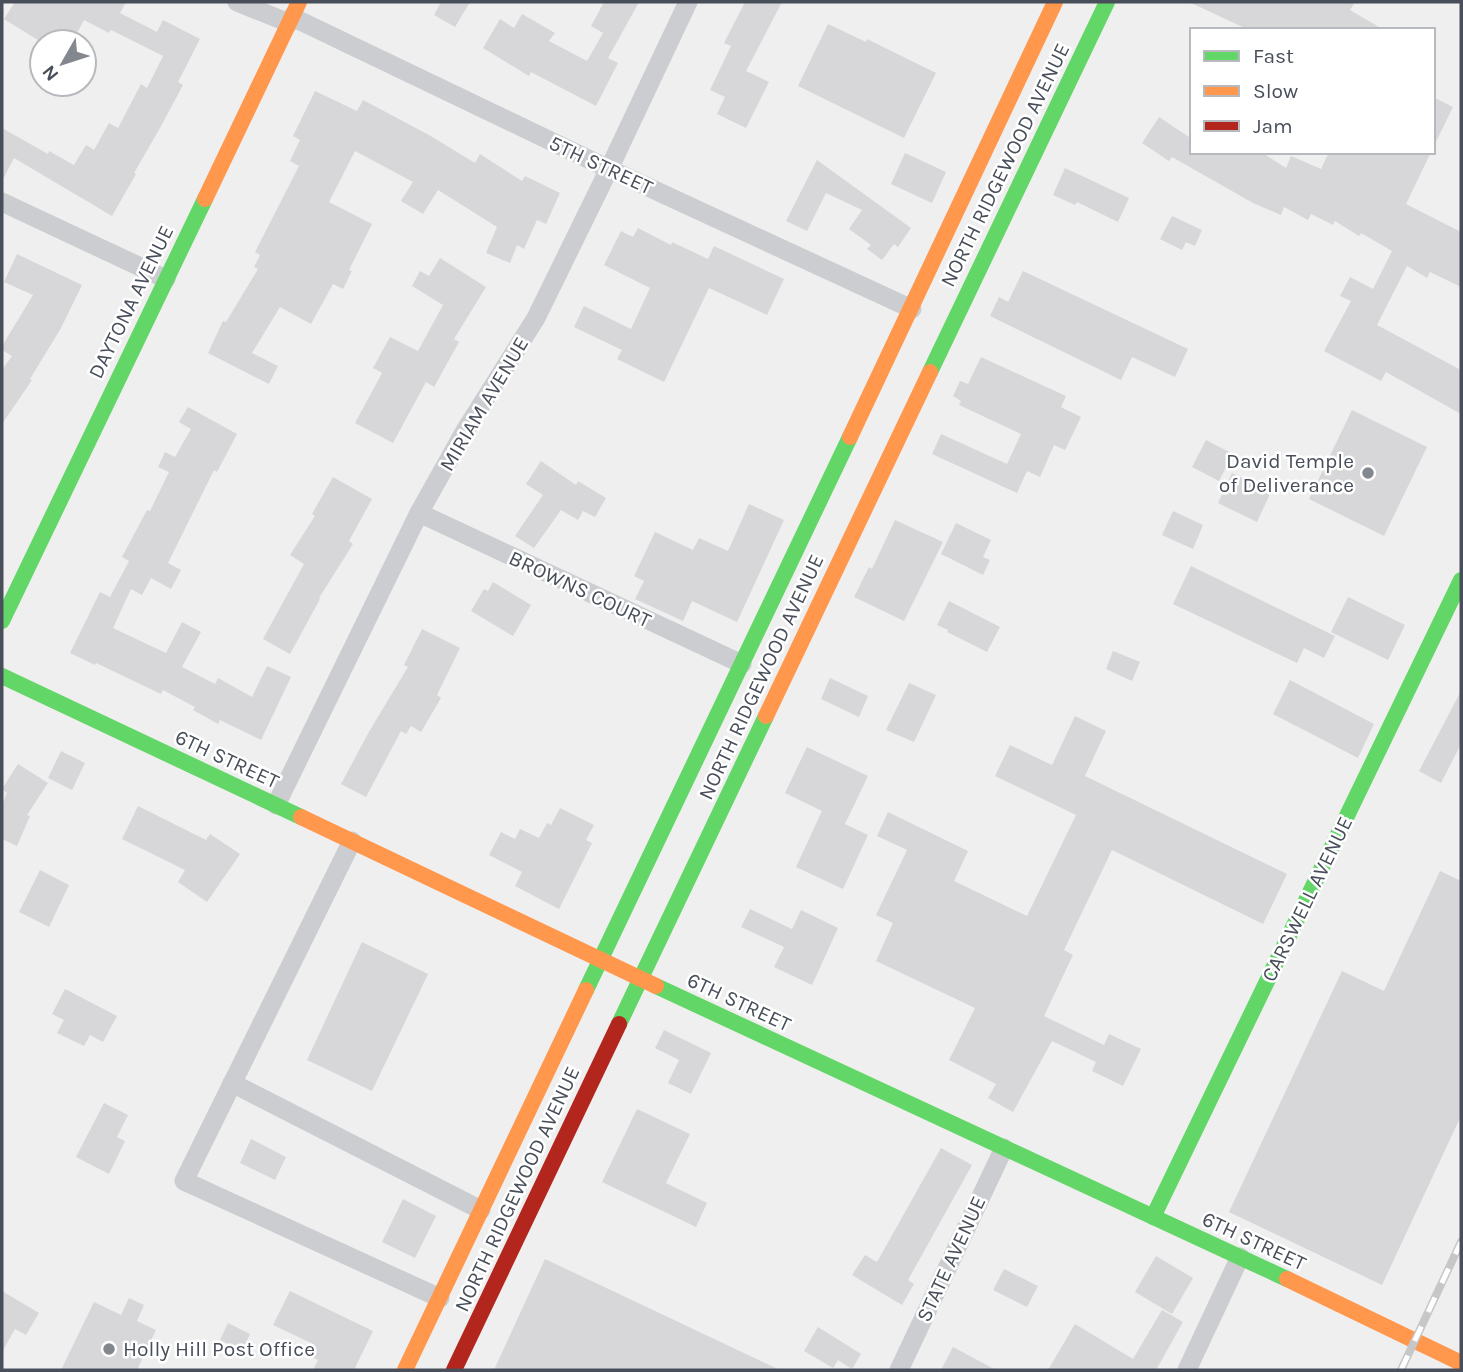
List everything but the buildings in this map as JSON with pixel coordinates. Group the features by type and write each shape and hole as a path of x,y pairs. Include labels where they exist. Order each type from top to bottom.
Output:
{"main road":[{"name":"NORTH RIDGEWOOD AVENUE","path":"405,1370 912,309 1055,2"},
{"name":"NORTH RIDGEWOOD AVENUE","path":"454,1370 1107,2"},
{"name":"DAYTONA AVENUE","path":"2,621 294,14"},
{"path":"936,258 938,283"},
{"path":"942,305 952,325"},
{"path":"912,309 918,332"},
{"path":"920,354 921,391"},
{"name":"CARSWELL AVENUE","path":"1153,1217 1461,580"},
{"name":"6TH STREET","path":"2,676 601,961 1240,1257 1461,1363"}],"street":[{"name":"5TH STREET","path":"237,2 294,14 609,169 912,309"},
{"name":"MIRIAM AVENUE","path":"276,805 419,513 466,429 533,323 688,2"},
{"path":"2,202 166,279"},
{"name":"BROWNS COURT","path":"419,513 742,664"},
{"path":"352,841 184,1181 440,1298"},
{"path":"232,1083 481,1210"},
{"name":"STATE AVENUE","path":"899,1370 1004,1148"},
{"path":"1187,1370 1240,1257"}],"railway":[{"path":"1401,1370 1461,1242"}],"traffic: fast":[{"path":"930,372 1107,2"},
{"path":"2,621 205,199"},
{"path":"586,990 850,437"},
{"path":"1153,1217 1461,580"},
{"path":"2,676 301,817"},
{"path":"619,1024 766,716"},
{"path":"656,986 1287,1279"}],"traffic: slow":[{"path":"205,199 299,2"},
{"path":"850,437 1055,2"},
{"path":"766,716 930,372"},
{"path":"301,817 656,986"},
{"path":"405,1370 586,990"},
{"path":"1287,1279 1461,1363"}],"traffic: jam":[{"path":"454,1370 619,1024"}],"place":[{"name":"David Temple of Deliverance","path":"1368,473"},
{"name":"Holly Hill Post Office","path":"109,1349"}]}
